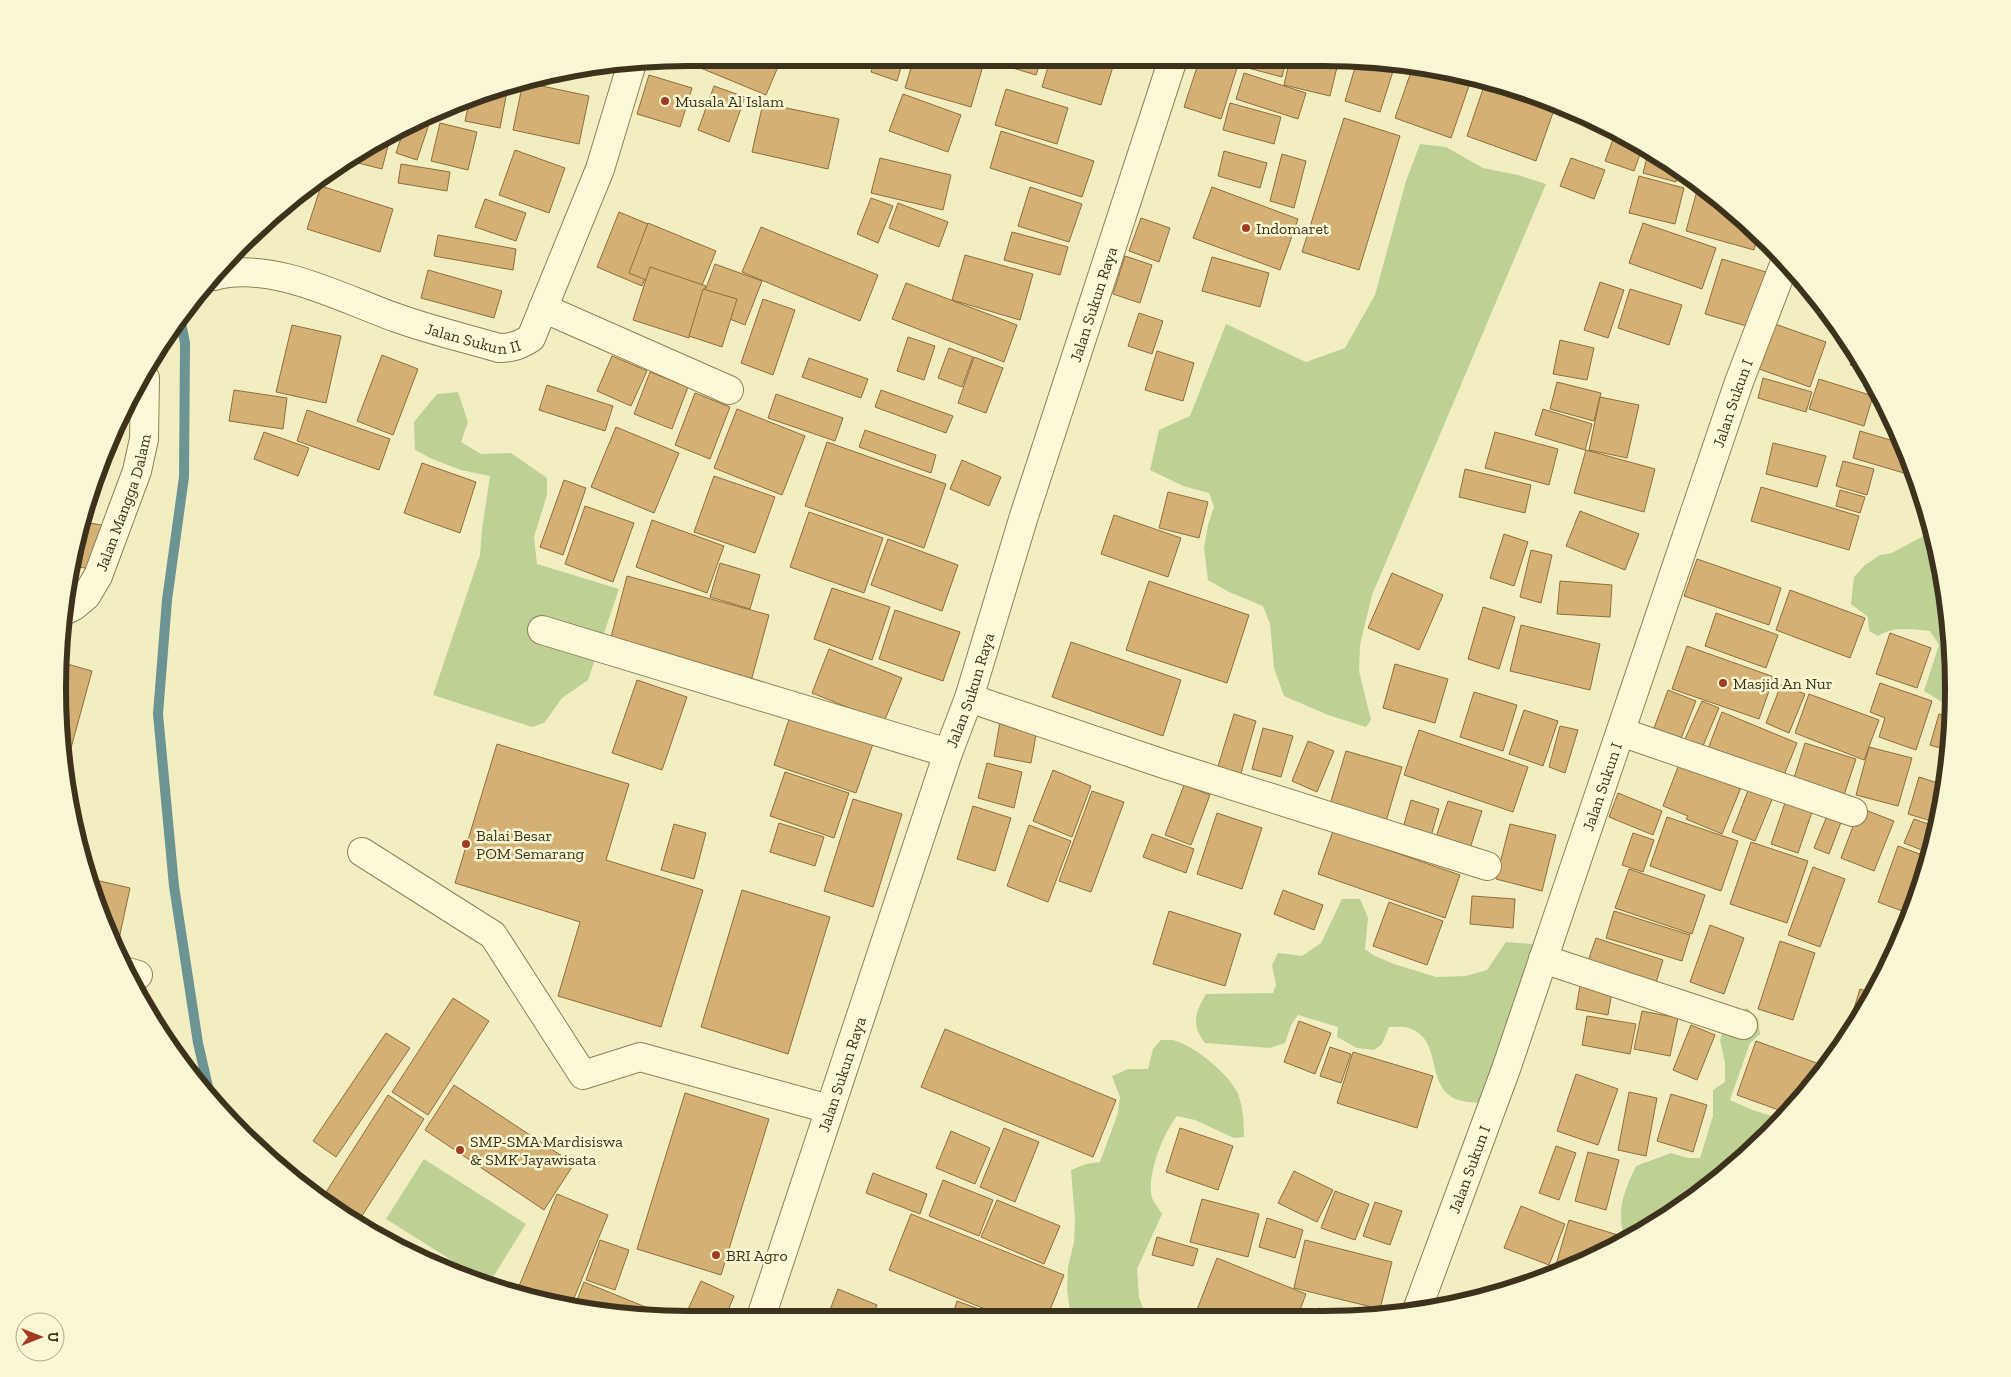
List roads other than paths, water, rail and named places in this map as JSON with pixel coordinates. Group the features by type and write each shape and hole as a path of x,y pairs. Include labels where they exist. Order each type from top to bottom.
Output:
{"street":[{"name":"Jalan Sukun Raya","path":"763,1311 948,753 969,698 1024,516 1170,66"},
{"name":"Jalan Sukun II","path":"226,273 257,273 295,280 398,318 499,348 512,348 531,338 600,169 630,70"},
{"name":"Jalan Sukun I","path":"1420,1303 1506,1069 1739,382 1782,270"},
{"path":"543,308 729,390"},
{"name":"Jalan Mangga Dalam","path":"72,607 86,596 98,576 137,471 144,438 146,385"},
{"path":"542,630 948,753"},
{"path":"969,698 1176,768 1487,866"},
{"path":"1621,732 1853,812"},
{"path":"362,852 493,935 583,1075 640,1057 829,1109"},
{"path":"1543,959 1742,1024"}],"waterway":[{"path":"182,328 185,343 184,477 167,600 158,714 174,886 198,1043 207,1082"}],"place":[{"name":"Musala Al Islam","path":"665,101"},
{"name":"Indomaret","path":"1246,228"},
{"name":"Masjid An Nur","path":"1723,683"},
{"name":"Balai Besar POM Semarang","path":"466,844"},
{"name":"SMP-SMA Mardisiswa & SMK Jayawisata","path":"460,1150"},
{"name":"BRI Agro","path":"716,1255"}]}
